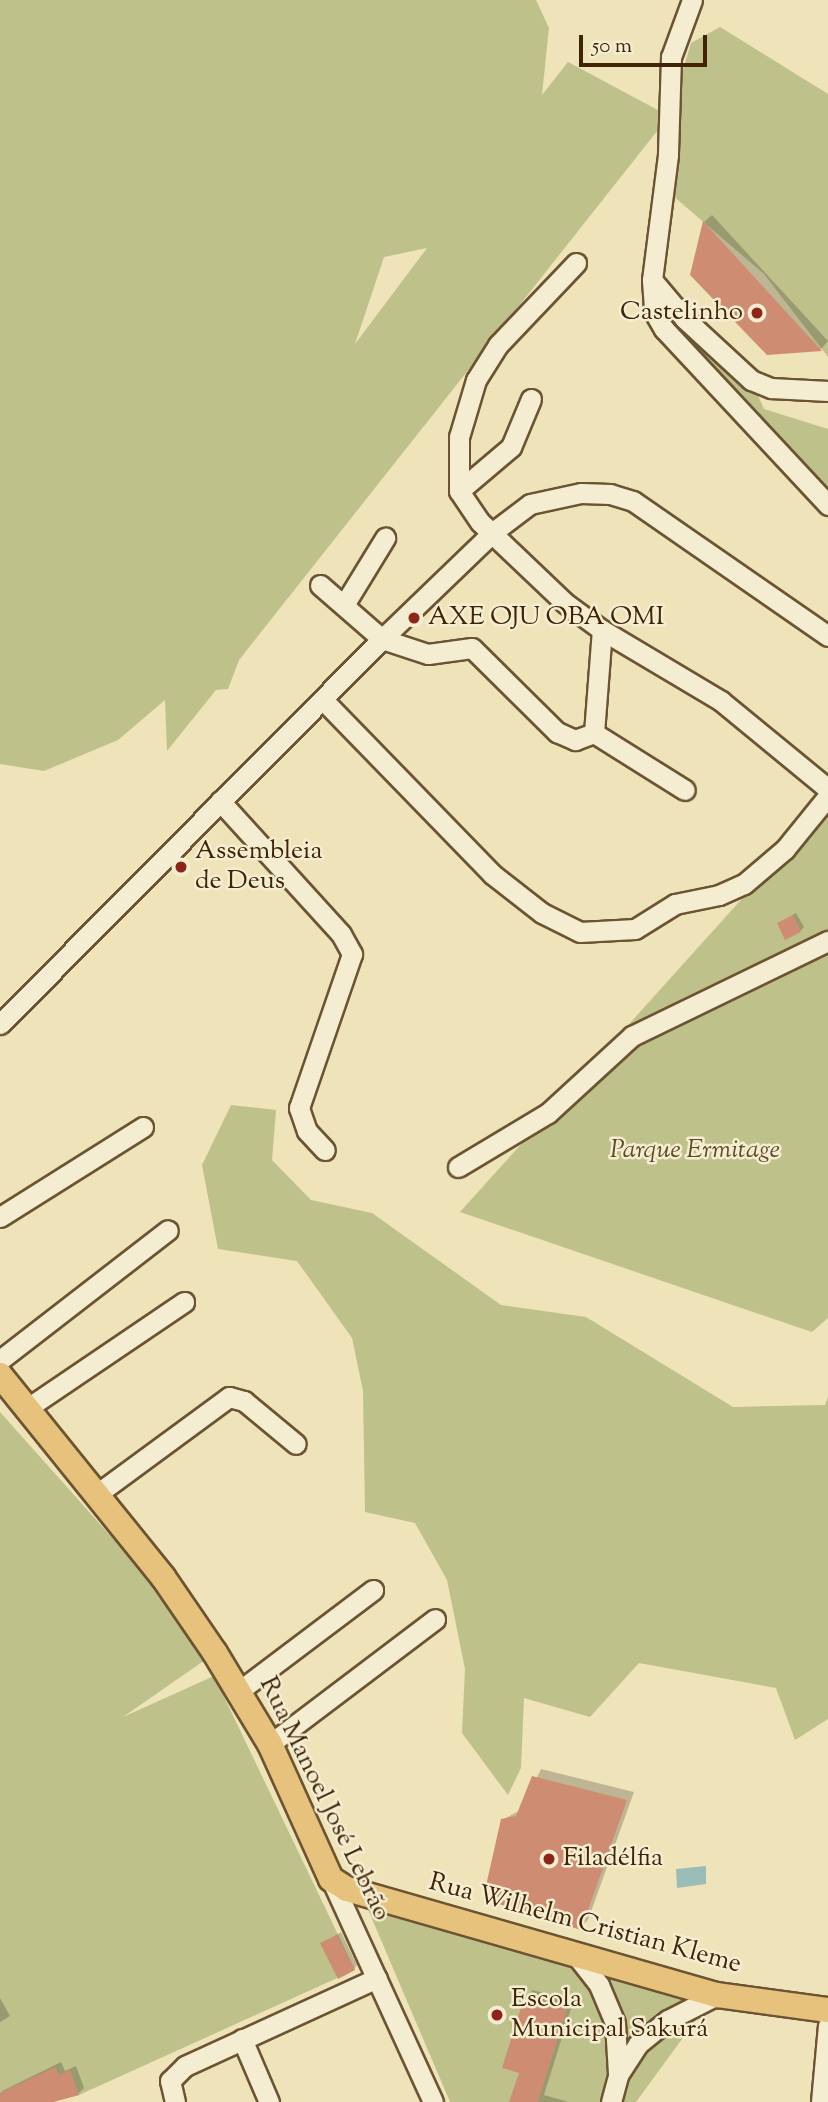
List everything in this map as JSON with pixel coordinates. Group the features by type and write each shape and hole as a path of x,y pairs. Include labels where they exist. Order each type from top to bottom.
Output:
{"main road":[{"name":"Rua Manoel José Lebrão","path":"0,1375 163,1577 239,1691 270,1744 331,1879"},
{"name":"Rua Wilhelm Cristian Kleme","path":"331,1879 347,1889 717,1995 828,2010"}],"street":[{"path":"692,0 671,57 666,178 652,280 653,312 664,329 828,505"},
{"path":"576,263 498,345 476,380 459,437 459,491 473,514 565,603 602,631 721,701 828,789"},
{"path":"652,280 685,319 751,380 771,387 828,391"},
{"path":"459,491 511,447 531,400"},
{"path":"0,1024 220,801 324,701 382,639 493,533 530,504 554,496 610,494 633,501 828,636"},
{"path":"344,605 385,538"},
{"path":"320,585 382,639 428,654 472,648 557,732 575,740 594,733"},
{"path":"594,733 602,631"},
{"path":"324,701 492,874 542,913 580,932 635,929 676,904 719,895 744,884 785,849 828,796"},
{"path":"594,733 685,790"},
{"path":"220,801 341,934 352,954 299,1108 307,1131 325,1150"},
{"path":"458,1167 548,1114 632,1036 828,941"},
{"path":"0,1217 143,1127"},
{"path":"0,1360 168,1230"},
{"path":"26,1409 184,1302"},
{"path":"97,1494 229,1397 244,1401 296,1444"},
{"path":"239,1691 373,1590"},
{"path":"270,1744 435,1619"},
{"name":"Rua Manoel José Lebrão","path":"331,1879 433,2102"},
{"path":"575,1954 599,1985 615,2023 618,2075 611,2102"},
{"path":"176,2102 170,2081 175,2073 242,2039 377,1978"},
{"path":"618,2075 638,2045 668,2020 717,1995"},
{"path":"821,2102 828,2025"},
{"path":"242,2039 269,2102"}],"green space":[{"path":"0,0 536,0 549,28 542,95 568,62 669,116 239,660 228,689 216,690 167,751 165,700 118,740 44,771 0,764","holes":["427,248 355,344 384,257"]},
{"path":"720,27 828,94 828,357 764,274 672,195 671,110 691,43"},
{"path":"652,299 751,380 764,409 828,429 828,512"},
{"name":"Parque Ermitage","path":"828,803 828,1318 812,1332 460,1212"},
{"path":"231,1105 276,1110 272,1160 311,1200 372,1213 501,1305 586,1317 733,1407 825,1405 828,1397 828,1719 795,1740 776,1688 639,1663 590,1717 524,1698 521,1768 508,1795 462,1733 465,1669 447,1580 415,1523 365,1512 363,1391 352,1338 297,1261 218,1249 202,1165"},
{"path":"0,1412 215,1653 123,1717 214,1676 355,1970 79,2095 53,2102 0,2102"},
{"path":"361,1893 499,1932 723,1983 636,2102 450,2102"}],"water":[{"path":"706,1866 706,1884 677,1888 676,1869"}],"building":[{"name":"Castelinho","path":"703,221 822,351 767,355 690,275"},
{"path":"793,915 801,932 785,940 777,923"},
{"name":"Filadélfia","path":"532,1776 627,1800 581,1930 483,1899 501,1819 516,1816"},
{"path":"337,1935 355,1970 338,1979 320,1943"},
{"path":"525,1995 567,2009 538,2102 509,2102 519,2073 502,2068"},
{"path":"55,2067 59,2075 70,2070 79,2095 53,2102 0,2102 0,2093"}],"place":[{"name":"Castelinho","path":"757,313"},
{"name":"AXE OJU OBA OMI","path":"414,618"},
{"name":"Assembleia de Deus","path":"181,867"},
{"name":"Filadélfia","path":"549,1859"},
{"name":"Escola Municipal Sakurá","path":"497,2015"}]}
